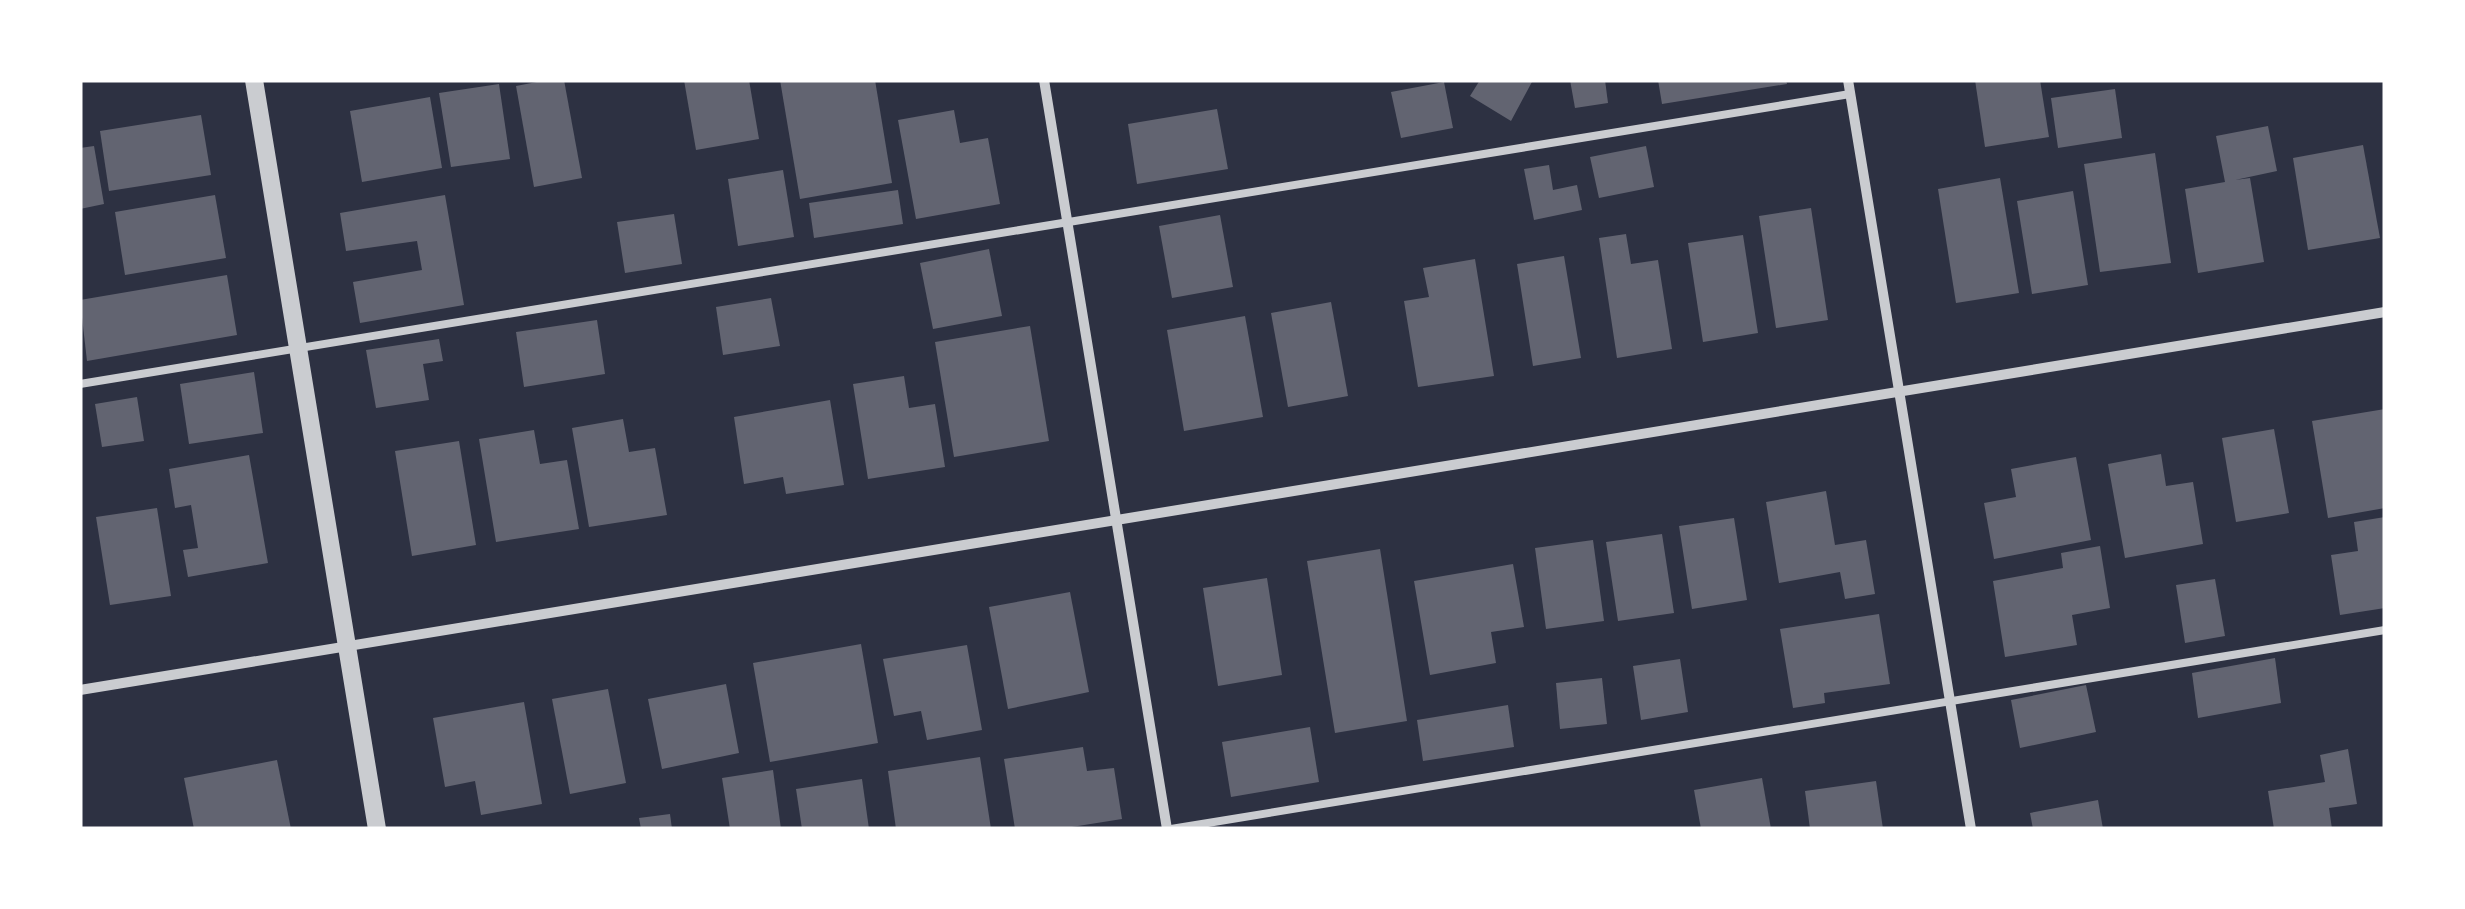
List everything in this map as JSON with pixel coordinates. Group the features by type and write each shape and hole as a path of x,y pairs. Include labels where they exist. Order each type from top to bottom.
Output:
{"street":[{"path":"254,80 377,829"},
{"path":"1044,80 1169,829"},
{"path":"1848,80 1970,829"},
{"path":"80,690 2385,312"}],"lane":[{"path":"80,384 1850,94"},
{"path":"1169,829 2385,630"}],"building":[{"path":"564,80 582,178 534,187 516,86"},
{"path":"684,80 749,80 759,139 696,150"},
{"path":"780,80 875,80 892,183 800,199"},
{"path":"1480,80 1533,80 1511,121 1470,96"},
{"path":"1570,80 1605,80 1608,103 1575,108"},
{"path":"1658,80 1786,80 1787,84 1662,104"},
{"path":"1975,80 2040,80 2049,137 1985,147"},
{"path":"1444,82 1453,128 1401,138 1391,92"},
{"path":"499,84 510,159 451,167 439,93"},
{"path":"2115,89 2122,138 2058,148 2051,98"},
{"path":"430,97 442,168 362,182 350,111"},
{"path":"1217,109 1228,169 1137,184 1128,124"},
{"path":"954,110 960,143 988,138 1000,204 916,219 898,120"},
{"path":"201,115 211,175 109,191 100,131"},
{"path":"2268,126 2277,171 2235,180 2250,178 2264,262 2198,273 2185,189 2225,182 2216,136"},
{"path":"2363,145 2380,238 2308,250 2293,158"},
{"path":"94,146 104,204 80,209 80,148"},
{"path":"1646,146 1654,187 1599,198 1590,157"},
{"path":"2155,153 2171,263 2100,272 2084,164"},
{"path":"1549,165 1553,190 1577,185 1582,210 1534,220 1524,169"},
{"path":"783,170 794,237 738,246 728,179"},
{"path":"2000,178 2019,293 1956,303 1938,189"},
{"path":"898,190 903,224 814,238 809,203"},
{"path":"2073,191 2088,285 2032,294 2017,201"},
{"path":"215,195 226,258 125,275 115,212"},
{"path":"445,195 464,305 360,323 353,282 422,270 417,241 346,251 340,213"},
{"path":"1811,208 1828,320 1776,328 1759,216"},
{"path":"674,214 682,264 625,273 617,222"},
{"path":"1220,215 1233,287 1172,298 1159,226"},
{"path":"1626,234 1631,264 1658,260 1672,349 1617,358 1599,238"},
{"path":"1743,235 1758,333 1703,342 1688,243"},
{"path":"989,249 1002,316 933,329 920,263"},
{"path":"1564,256 1581,358 1533,366 1517,264"},
{"path":"1475,259 1494,376 1418,387 1404,301 1429,297 1423,268"},
{"path":"227,275 237,335 87,361 80,300"},
{"path":"771,298 780,346 723,355 716,307"},
{"path":"1331,302 1348,396 1288,407 1271,313"},
{"path":"1245,316 1263,417 1184,431 1167,330"},
{"path":"597,320 605,374 524,387 516,332"},
{"path":"1030,326 1049,441 954,457 935,342"},
{"path":"439,339 443,361 423,364 429,400 376,408 366,350"},
{"path":"254,372 263,433 189,444 180,384"},
{"path":"904,376 909,408 935,404 945,467 868,479 853,384"},
{"path":"137,397 144,441 102,447 95,404"},
{"path":"830,400 844,485 786,494 783,477 744,484 734,417"},
{"path":"2385,409 2385,508 2328,518 2312,421"},
{"path":"623,419 629,452 655,448 667,515 589,527 572,428"},
{"path":"2274,429 2289,513 2236,522 2222,438"},
{"path":"534,430 540,464 567,460 579,529 496,542 479,439"},
{"path":"459,441 476,545 412,556 395,451"},
{"path":"2161,454 2166,486 2193,482 2203,544 2125,558 2108,464"},
{"path":"249,455 268,563 188,577 183,550 198,548 191,505 175,508 169,469"},
{"path":"2076,457 2091,540 1994,559 1984,503 2016,497 2011,469"},
{"path":"1826,491 1835,545 1866,540 1875,594 1845,599 1840,572 1779,583 1766,502"},
{"path":"157,508 171,596 110,605 96,517"},
{"path":"2385,517 2385,608 2340,615 2331,555 2358,551 2354,522"},
{"path":"1734,518 1747,600 1692,609 1679,526"},
{"path":"1662,534 1674,613 1618,621 1606,542"},
{"path":"1593,540 1604,621 1546,629 1535,548"},
{"path":"2100,546 2110,608 2072,615 2077,645 2005,657 1993,581 2063,568 2061,553"},
{"path":"1380,549 1407,721 1335,733 1307,561"},
{"path":"1513,564 1524,627 1491,632 1496,663 1430,675 1414,581"},
{"path":"1267,578 1282,675 1218,686 1203,588"},
{"path":"2215,579 2225,636 2185,643 2176,585"},
{"path":"1070,592 1089,692 1008,709 989,607"},
{"path":"1879,614 1890,684 1824,693 1825,703 1793,708 1780,629"},
{"path":"861,644 878,743 770,762 753,663"},
{"path":"967,645 982,730 927,740 921,711 894,716 883,659"},
{"path":"2275,658 2281,703 2198,718 2192,673"},
{"path":"1680,659 1688,712 1641,720 1633,666"},
{"path":"1602,678 1607,724 1560,729 1556,683"},
{"path":"726,684 739,753 662,769 648,699"},
{"path":"2086,685 2096,732 2020,748 2011,700"},
{"path":"608,689 626,783 570,794 552,699"},
{"path":"524,702 542,804 481,815 475,781 445,787 433,718"},
{"path":"1508,705 1514,747 1423,761 1417,720"},
{"path":"1310,727 1319,782 1231,797 1222,742"},
{"path":"1083,747 1087,771 1114,768 1122,819 1059,829 1015,829 1004,759"},
{"path":"2348,749 2357,804 2329,808 2332,829 2274,829 2268,791 2325,782 2320,755"},
{"path":"980,757 991,829 896,829 888,771"},
{"path":"277,760 291,829 194,829 184,778"},
{"path":"773,770 781,829 730,829 722,778"},
{"path":"1762,778 1771,829 1701,829 1694,790"},
{"path":"862,779 869,829 802,829 796,789"},
{"path":"1876,781 1883,829 1810,829 1805,791"},
{"path":"2098,800 2103,829 2033,829 2030,813"},
{"path":"670,814 672,829 641,829 639,818"}]}
